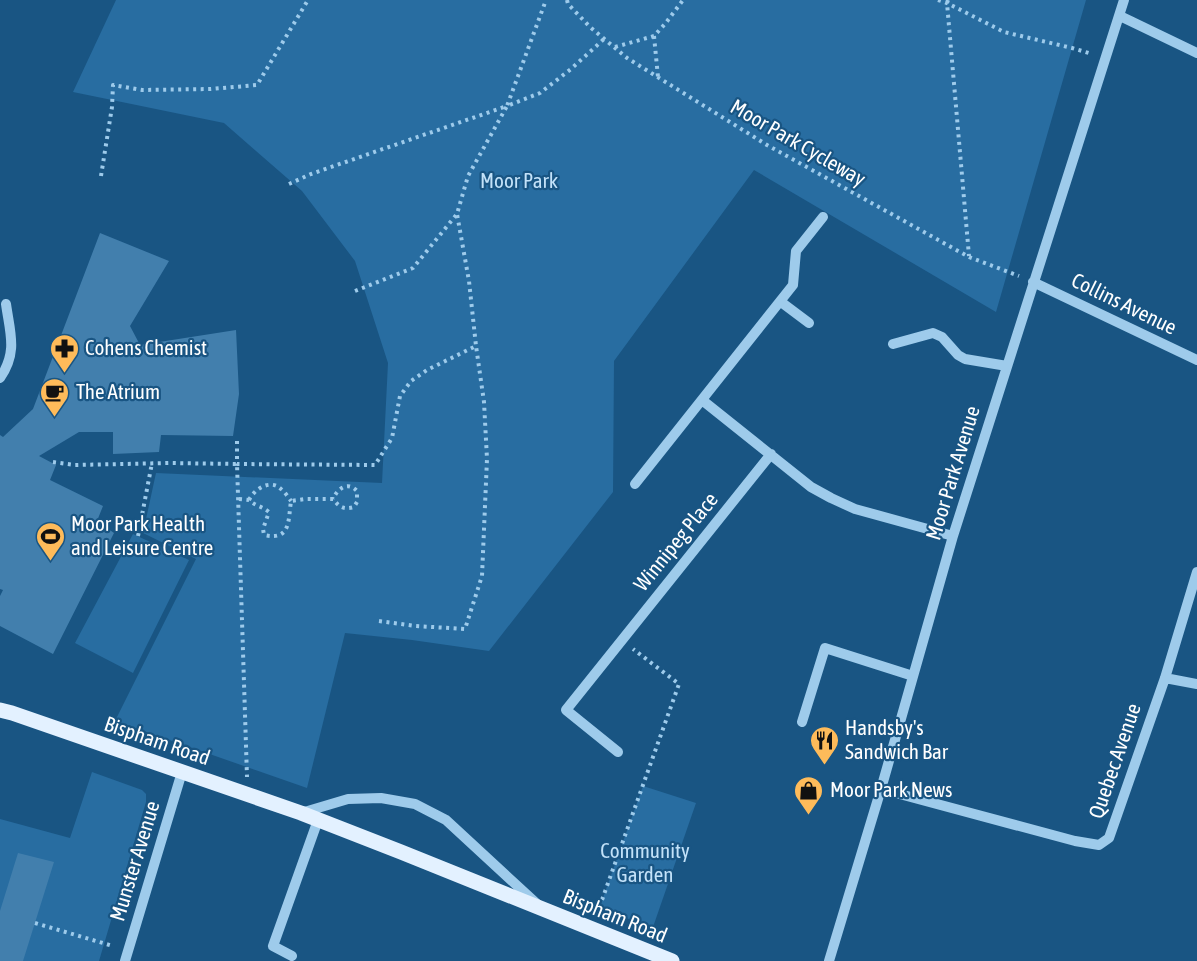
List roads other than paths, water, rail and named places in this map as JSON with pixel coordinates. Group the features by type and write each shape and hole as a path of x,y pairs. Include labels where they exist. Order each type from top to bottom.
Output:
{"main road":[{"name":"Bispham Road","path":"0,710 301,813 672,961"}],"street":[{"name":"Moor Park Avenue","path":"829,961 953,536 1124,0"},
{"path":"1120,16 1197,53"},
{"path":"635,484 793,285 796,251 823,217"},
{"name":"Collins Avenue","path":"1033,282 1197,360"},
{"path":"781,302 809,323"},
{"path":"0,310 6,304 12,350 0,378"},
{"path":"893,344 933,333 965,359 1007,366"},
{"path":"702,400 811,487 831,498 855,509 953,536"},
{"name":"Winnipeg Place","path":"618,752 566,710 771,454"},
{"name":"Quebec Avenue","path":"881,789 1075,841 1099,845 1109,838 1165,678 1197,573"},
{"path":"802,722 825,648 913,676"},
{"path":"1165,678 1197,684"},
{"name":"Munster Avenue","path":"127,956 182,772"},
{"name":"Bispham Road","path":"301,813 348,799 381,798 415,804 446,820 543,910"},
{"path":"292,956 273,946 318,820"}],"place":[{"name":"Cohens Chemist","path":"64,374"},
{"name":"The Atrium","path":"55,418"},
{"name":"Moor Park Health and Leisure Centre","path":"50,562"},
{"name":"Handsby's Sandwich Bar","path":"824,766"},
{"name":"Moor Park News","path":"809,816"}],"park label":[{"name":"Moor Park","path":"519,181"},
{"name":"Community Garden","path":"645,863"}]}
